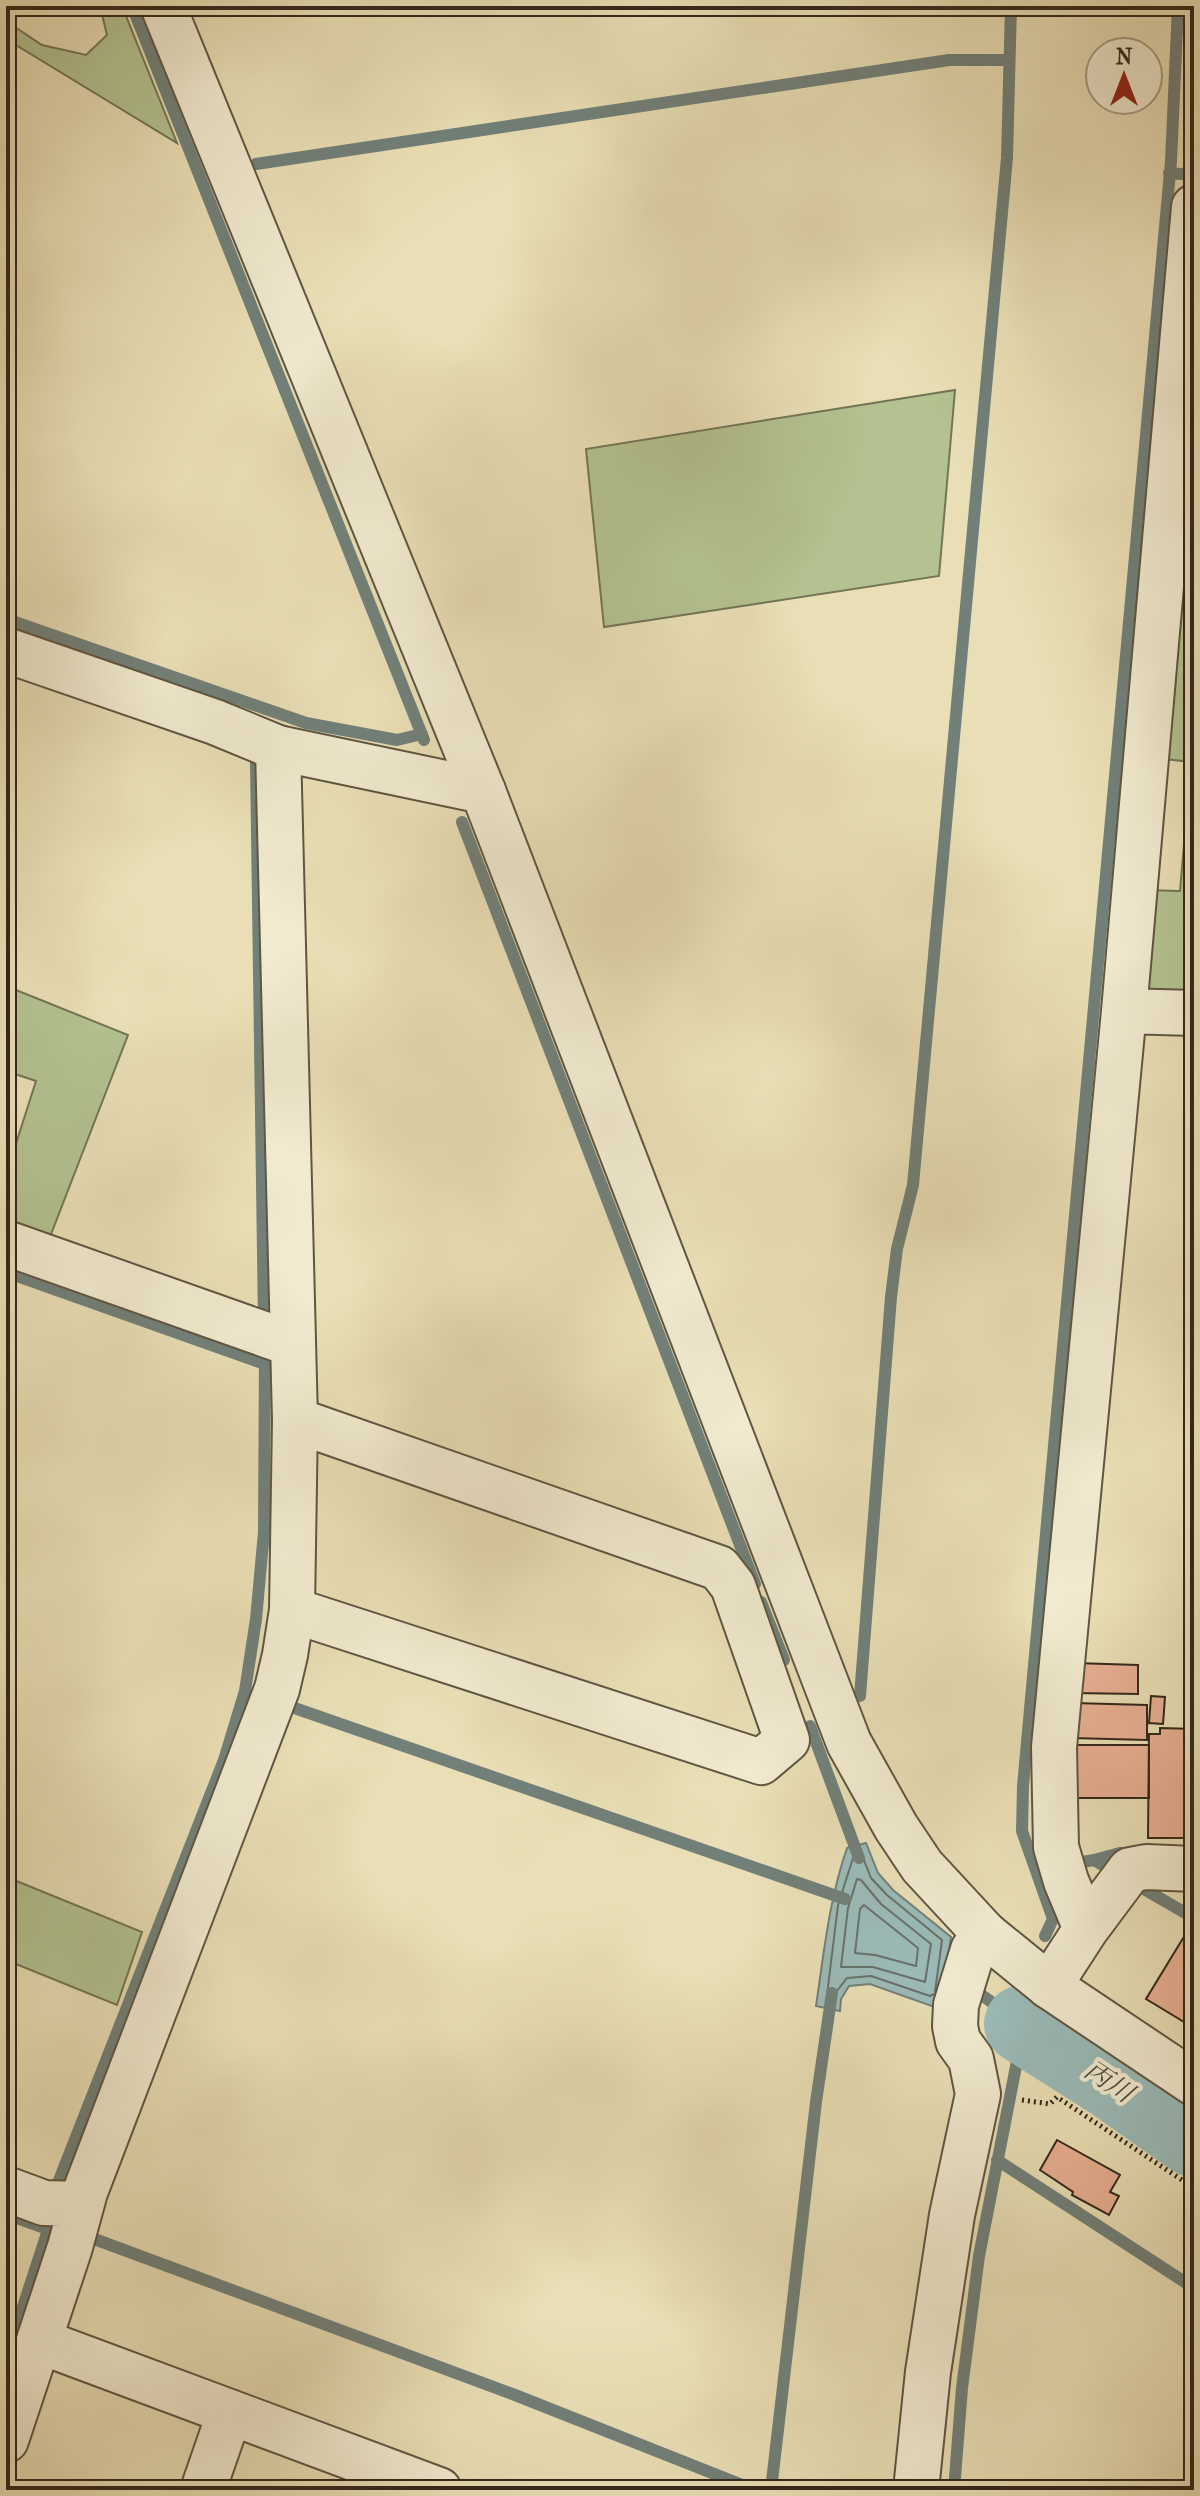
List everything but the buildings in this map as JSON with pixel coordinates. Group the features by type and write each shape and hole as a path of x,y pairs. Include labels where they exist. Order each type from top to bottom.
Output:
{"street":[{"path":"163,6 483,791 849,1743 896,1827 978,1946 1049,1986 1194,2083"},
{"path":"1086,1929 1061,1864 1054,1747 1124,1011 1194,207"},
{"path":"6,650 215,722 278,748 483,791"},
{"path":"6,2440 39,2341 58,2211 272,1702 285,1655 292,1610 295,1420 274,1337 291,1171 278,748"},
{"path":"1124,1011 1194,1013"},
{"path":"6,1243 274,1337"},
{"path":"292,1610 761,1762 787,1740 733,1586 719,1568 295,1420"},
{"path":"772,1695 823,1678"},
{"path":"1049,1986 1125,1876 1146,1867 1194,1869"},
{"path":"916,2490 932,2341 952,2215 978,2094 971,2059 958,2041 955,2026 956,2005 978,1946"},
{"path":"39,2341 418,2486"},
{"path":"203,2490 230,2412"}],"path":[{"path":"1027,2101 1050,2104 1057,2097 1194,2188"}],"green space":[{"path":"100,6 122,6 177,143 6,39 6,21 42,45 86,55 107,35"},
{"path":"955,390 939,576 604,627 586,449"},
{"path":"1168,607 1194,608 1194,997 1162,996 1149,989 1144,974 1146,890 1180,891 1191,762 1156,758"},
{"path":"6,986 128,1035 48,1242 6,1225 6,1175 36,1081 6,1071"},
{"path":"9,1878 142,1932 117,2005 6,1960 6,1885"}],"water":[{"path":"866,1843 878,1873 893,1890 951,1937 940,2009 870,1984 849,1986 841,1999 840,2011 816,2006 828,1926 847,1848"}],"waterway":[{"path":"132,6 424,740"},
{"path":"860,1696 891,1297 897,1249 913,1185 1007,158 1011,6"},
{"path":"1045,1936 1053,1919 1022,1831 1023,1786 1171,161 1178,6"},
{"path":"256,164 949,60 1009,60"},
{"path":"1169,173 1194,175"},
{"path":"6,619 306,723 397,740 422,734"},
{"path":"256,763 264,1324"},
{"path":"462,822 755,1584"},
{"path":"6,1272 265,1364"},
{"path":"6,2359 48,2230 58,2183 224,1760 245,1691 264,1532 265,1342"},
{"path":"761,1602 784,1660"},
{"path":"280,1703 845,1899"},
{"path":"810,1726 859,1858"},
{"path":"1094,1860 1120,1853 1134,1853"},
{"path":"1070,1864 1094,1860 1194,1918"},
{"path":"970,1987 1023,2024"},
{"path":"771,2490 816,2102 832,1993"},
{"path":"954,2490 962,2388 979,2256 1027,2010"},
{"name":"丙川","path":"1023,2024 1113,2081 1194,2138"},
{"path":"997,2160 1194,2288"},
{"path":"6,2214 56,2232"},
{"path":"82,2237 515,2395 755,2490"}]}
